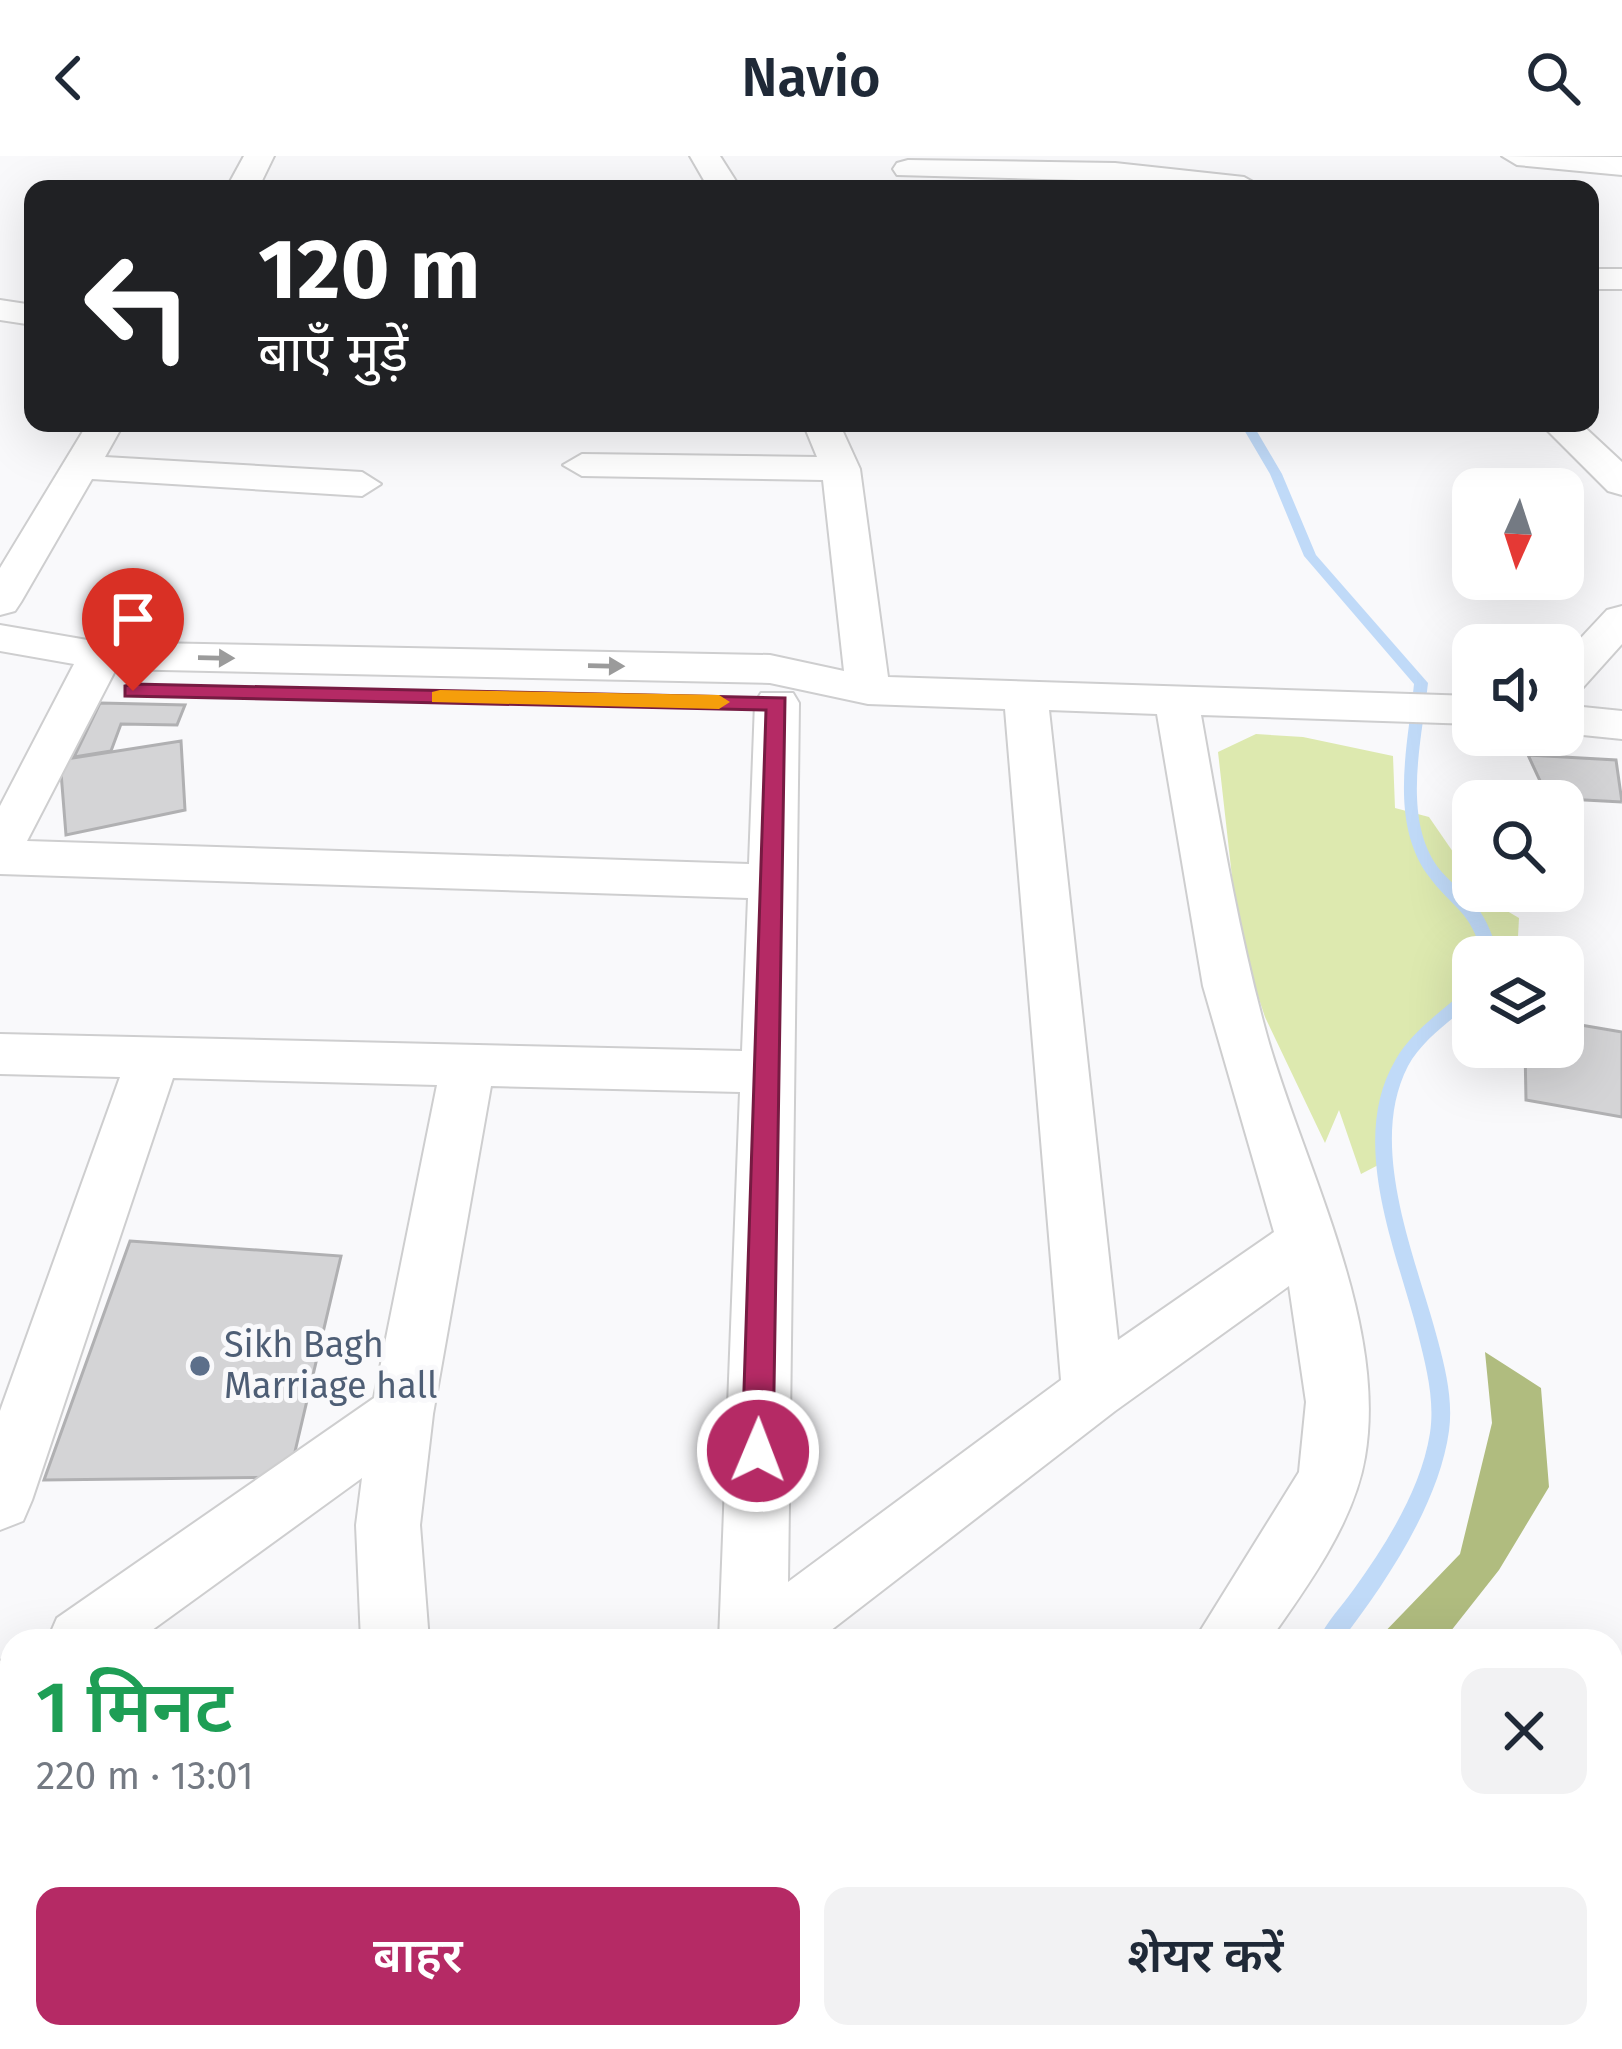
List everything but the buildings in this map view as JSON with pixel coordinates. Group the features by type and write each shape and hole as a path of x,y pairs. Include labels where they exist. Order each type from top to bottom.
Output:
{"street":[{"path":"1517,156 1622,166"},
{"path":"908,169 1115,172 1183,180"},
{"path":"0,602 100,432"},
{"path":"825,432 842,469 868,690"},
{"path":"1568,432 1622,483"},
{"path":"582,465 842,469"},
{"path":"79,467 362,484"},
{"path":"1584,660 1622,619"},
{"path":"0,638 93,673 1452,709"},
{"path":"93,673 0,852 771,882"},
{"path":"753,1629 771,882 799,693"},
{"path":"1026,698 1093,1392"},
{"path":"1177,703 1205,868 1252,1078 1307,1240 1334,1351 1335,1456 1284,1566 1237,1629"},
{"path":"1584,721 1622,725"},
{"path":"0,1054 766,1072"},
{"path":"0,1500 153,1059"},
{"path":"394,1629 388,1525 402,1414 468,1064"},
{"path":"779,1629 1093,1392 1307,1240"},
{"path":"98,1629 402,1414"}],"green space":[{"path":"1256,734 1303,737 1393,756 1395,808 1429,817 1452,850 1452,912 1509,912 1519,918 1518,936 1452,936 1452,1012 1405,1066 1390,1106 1384,1162 1361,1174 1339,1110 1325,1143 1265,1017 1239,939 1218,752"},
{"path":"1485,1352 1541,1388 1549,1487 1499,1570 1452,1629 1388,1629 1460,1554 1492,1423"}],"waterway":[{"path":"1251,432 1276,474 1310,556 1421,683 1411,796 1417,839 1434,872 1470,910 1485,936"},
{"path":"1337,1629 1403,1530 1432,1464 1439,1433 1441,1404 1435,1365 1398,1232 1383,1142 1387,1101 1401,1064 1452,1011"}],"slow traffic":[{"path":"440,697 719,702"}],"place":[{"name":"Sikh Bagh Marriage hall","path":"200,1366"}],"route":[{"path":"133,691 777,703 758,1451"}]}
